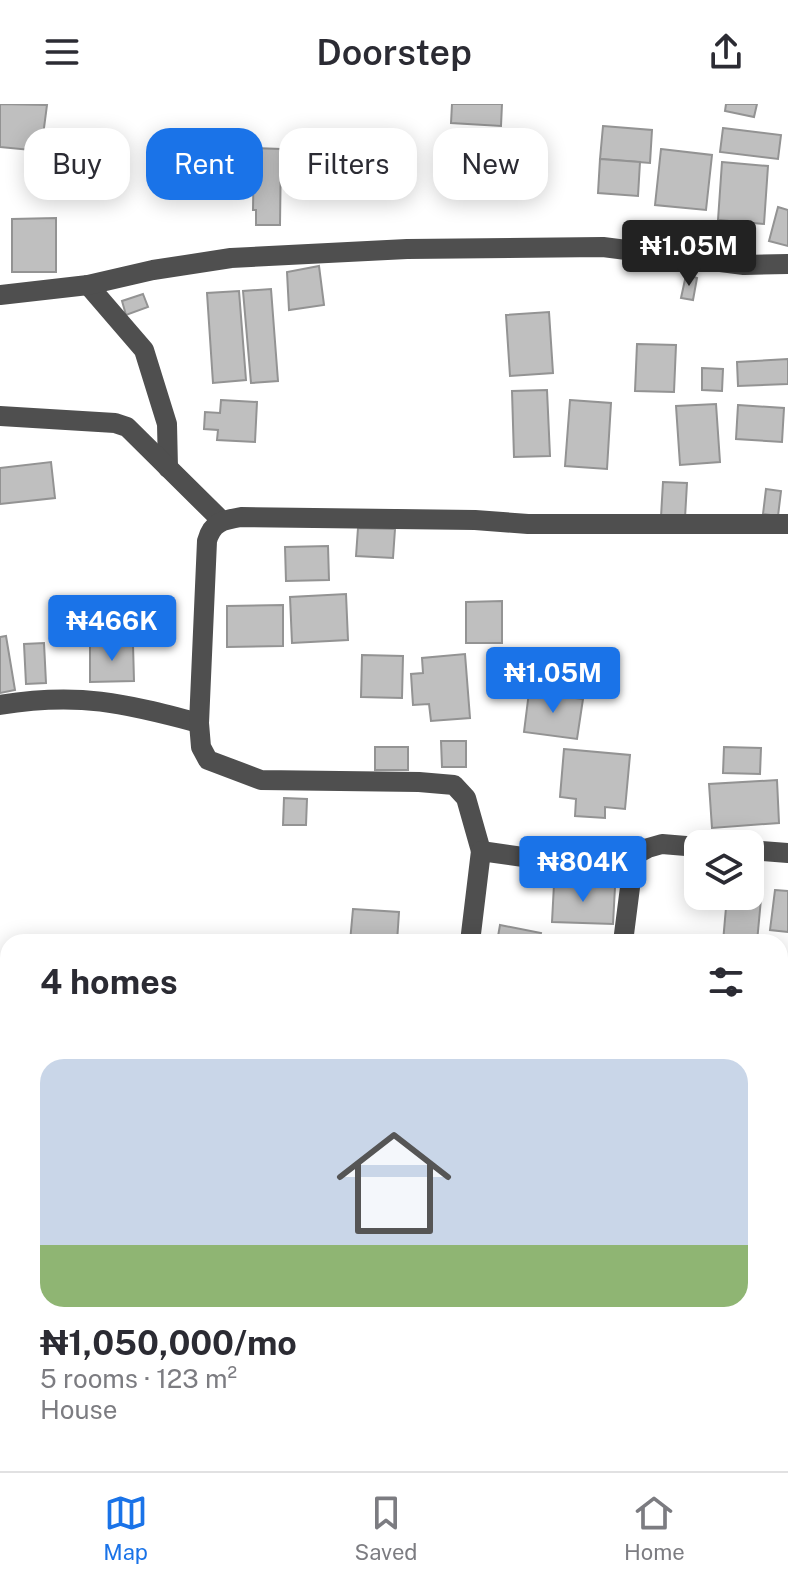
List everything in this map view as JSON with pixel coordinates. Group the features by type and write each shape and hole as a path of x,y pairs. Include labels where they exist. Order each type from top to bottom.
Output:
{"street":[{"path":"0,295 88,285 153,270 231,258 407,249 603,247 744,265 788,264"},
{"path":"88,285 144,350 167,424 168,468"},
{"path":"0,416 115,423 127,427 221,520"},
{"path":"471,934 481,851 466,798 454,785 261,780 208,760 201,747 199,723 210,529 221,520 241,517 475,520 528,524 788,524"},
{"path":"0,705 38,699 78,698 126,704 199,723"},
{"path":"481,851 609,869 662,844 684,846"},
{"path":"764,851 788,853"},
{"path":"624,934 634,856"}],"building":[{"path":"0,104 47,105 44,128 24,128 24,149 0,147"},
{"path":"452,104 502,104 501,126 451,123"},
{"path":"726,104 757,104 754,117 725,111"},
{"path":"603,126 652,130 650,163 600,159"},
{"path":"723,128 781,135 778,159 720,152"},
{"path":"263,148 279,149 280,225 256,225 256,210 253,210 253,200 263,200"},
{"path":"661,149 712,155 706,210 655,205"},
{"path":"600,159 640,162 638,196 598,193"},
{"path":"722,162 768,166 764,224 718,220"},
{"path":"778,207 788,210 788,246 769,241"},
{"path":"56,218 56,272 12,272 12,219"},
{"path":"319,266 324,305 289,310 287,272"},
{"path":"686,275 697,278 693,300 681,298"},
{"path":"271,289 278,381 251,383 243,291"},
{"path":"239,291 246,380 213,383 207,293"},
{"path":"143,294 148,307 126,315 122,301"},
{"path":"549,312 553,373 510,376 506,315"},
{"path":"637,344 676,345 674,392 635,391"},
{"path":"788,359 788,384 738,386 737,362"},
{"path":"702,368 723,369 722,391 702,390"},
{"path":"547,390 550,456 514,457 512,391"},
{"path":"221,400 257,402 255,442 217,440 218,430 204,429 205,412 220,413"},
{"path":"570,400 611,403 607,469 565,466"},
{"path":"716,404 720,462 680,465 676,406"},
{"path":"738,405 784,408 782,442 736,439"},
{"path":"51,462 55,498 0,504 0,468"},
{"path":"663,482 687,483 685,518 661,517"},
{"path":"766,489 781,491 778,516 763,514"},
{"path":"358,528 395,529 393,558 356,556"},
{"path":"328,546 329,580 286,581 285,547"},
{"path":"346,594 348,640 292,643 290,597"},
{"path":"502,601 502,643 466,643 466,602"},
{"path":"283,605 283,646 227,647 227,606"},
{"path":"6,636 15,690 0,693 0,637"},
{"path":"44,643 46,683 26,684 24,644"},
{"path":"133,644 134,681 90,682 90,646"},
{"path":"465,654 470,718 431,721 429,704 413,705 411,674 423,673 422,658"},
{"path":"362,655 403,656 402,698 361,697"},
{"path":"529,692 583,699 577,739 524,732"},
{"path":"441,741 466,741 466,767 442,767"},
{"path":"375,747 408,747 408,770 375,770"},
{"path":"724,747 761,748 760,774 723,773"},
{"path":"564,749 630,755 625,809 605,807 605,818 575,816 576,799 560,797"},
{"path":"777,780 779,823 712,828 709,784"},
{"path":"284,798 307,799 306,825 283,825"},
{"path":"554,884 615,887 613,924 552,922"},
{"path":"775,890 788,891 788,932 770,930"},
{"path":"353,909 399,912 398,934 351,934"},
{"path":"726,910 760,910 758,934 724,934"},
{"path":"500,925 541,933 541,934 498,934"}]}
